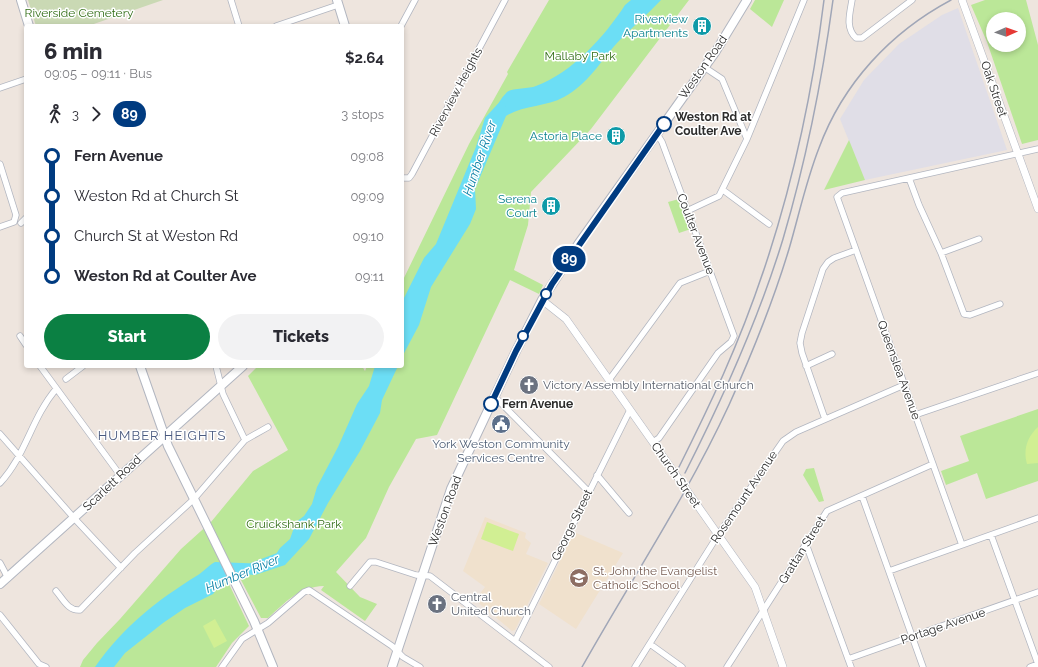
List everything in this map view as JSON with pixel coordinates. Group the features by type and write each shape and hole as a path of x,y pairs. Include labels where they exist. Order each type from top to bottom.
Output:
{"main road":[{"path":"20,0 28,24"},
{"name":"Weston Road","path":"392,667 452,489 494,397 542,300 579,243 704,67 747,0"},
{"path":"338,2 344,24"},
{"path":"141,368 164,436 258,629 274,667"},
{"name":"Scarlett Road","path":"0,584 241,368"}],"street":[{"path":"231,0 238,24"},
{"path":"402,24 415,0"},
{"name":"Riverview Heights","path":"404,178 409,178 412,174 505,0"},
{"path":"687,211 713,200 723,190 747,139 804,0"},
{"path":"852,0 849,28 850,33 856,38 862,38 912,0"},
{"name":"Oak Street","path":"962,0 1017,155 1036,195 1038,209"},
{"path":"281,24 338,2"},
{"path":"704,67 722,79 747,139"},
{"path":"0,88 24,80"},
{"name":"Coulter Avenue","path":"653,442 659,438 718,353 731,342 734,336 662,142 657,134"},
{"path":"1000,304 970,315 964,314 941,253 919,205 909,178 1017,155 1038,149"},
{"path":"0,164 16,219 11,224 0,227"},
{"name":"Queenslea Avenue","path":"909,178 838,195 837,199 962,545"},
{"path":"723,190 769,224"},
{"path":"21,223 24,220"},
{"path":"941,253 979,239"},
{"path":"825,419 802,353 802,333 823,269 828,262 834,258 856,250"},
{"path":"609,380 680,284 710,271"},
{"name":"Church Street","path":"542,300 566,319 754,587 783,667"},
{"path":"20,336 24,342"},
{"path":"806,366 832,354"},
{"path":"41,368 120,475"},
{"path":"66,379 80,368"},
{"path":"216,368 223,394 245,440"},
{"path":"915,415 1038,372"},
{"name":"Rosemount Avenue","path":"634,667 718,535 783,441 796,432 904,385"},
{"path":"0,483 8,474 20,455 38,413 56,389"},
{"path":"494,397 520,421 588,491"},
{"name":"George Street","path":"515,641 588,491 630,410"},
{"path":"56,591 70,608 75,611 80,610 135,553 194,499 245,440 268,427"},
{"path":"0,434 74,518 121,568"},
{"name":"Grattan Street","path":"727,667 826,511 933,464"},
{"path":"597,475 629,513"},
{"path":"862,496 923,667"},
{"path":"889,571 1038,518"},
{"path":"991,535 1038,664 1030,667"},
{"path":"806,544 851,667"},
{"path":"350,586 370,562 376,562 416,575 430,576 549,667"},
{"path":"0,563 8,578"},
{"path":"222,667 242,639 268,623 304,592 309,590 397,650 403,657 420,667"},
{"name":"Portage Avenue","path":"848,659 1038,592"},
{"path":"0,615 39,664 46,667"},
{"path":"650,644 682,667"},
{"path":"32,667 39,664"}],"shaded area":[{"path":"958,8 1007,150 865,180 840,119 864,80 899,44 942,15"},
{"path":"485,517 526,533 525,538 531,543 526,554 548,563 515,630 512,631 475,600 485,587 463,571"},
{"name":"St. John the Evangelist Catholic School","path":"574,532 623,553 576,629 539,604"}],"green space":[{"name":"Riverside Cemetery","path":"28,0 163,0 94,24 35,24"},
{"path":"549,0 689,0 591,129 531,192 528,225 514,270 543,285 539,294 510,280 437,435 416,439 389,487 366,538 336,572 360,597 377,604 365,621 321,590 324,586 307,589 300,592 293,596 268,618 261,618 232,563 219,563 249,626 232,643 216,667 80,667 83,660 97,643 181,549 211,522 253,471 288,450 248,376 256,368 363,368 365,371 366,368 404,368 404,278 469,144 508,74 507,72"},
{"path":"755,0 784,0 772,27 750,9"},
{"path":"985,0 1026,0 1038,45 1038,140 1022,144 990,52 1026,52 1026,12 986,12 986,40 971,5"},
{"path":"849,140 865,180 824,190"},
{"path":"679,199 691,229 679,233 668,202"},
{"path":"1038,409 1038,481 986,499 977,473 946,485 941,471 969,461 960,436"},
{"path":"1038,427 1038,463 1027,464 1025,454 1027,444 1031,435"},
{"path":"814,468 824,501 819,502 803,475 806,469"},
{"path":"487,522 519,534 513,551 481,539"},
{"path":"215,619 227,641 214,648 203,626"}],"water":[{"path":"631,0 661,0 622,37 587,79 572,92 550,103 513,112 506,116 475,189 476,209 470,224 431,287 419,325 404,353 404,298 424,258 436,244 478,142 498,103 507,92 536,86 549,80 575,63 598,41 625,5"},
{"path":"374,368 397,368 382,400 380,413 360,451 328,503 309,539 285,565 255,575 242,574 231,577 220,585 213,594 185,608 163,623 125,653 114,667 95,667 117,639 142,615 213,563 267,564 271,562 280,548 290,539 296,522 304,516 312,504 317,487 338,447 357,404 369,386"}],"waterway":[{"name":"Humber River","path":"481,146 489,120 501,107"},
{"name":"Humber River","path":"253,567 282,556"}],"railway":[{"path":"679,467 718,387 742,330 774,238 799,144 809,96 824,0"},
{"path":"685,473 739,359 762,300 783,239 806,150 824,61 833,0"},
{"path":"582,667 677,505 713,439 729,405 754,347 776,289 814,160 829,124 841,102 855,81 889,44 908,27 951,0"}],"bus line":[{"name":"89","path":"491,404 542,300 579,243 664,124"}],"place":[{"name":"Riverview Apartments","path":"702,26"},
{"name":"Weston Rd at Coulter Ave","path":"664,124"},
{"name":"Astoria Place","path":"616,136"},
{"name":"Serena Court","path":"551,206"},
{"name":"Victory Assembly International Church","path":"529,385"},
{"name":"Fern Avenue","path":"491,404"},
{"name":"York Weston Community Services Centre","path":"501,424"},
{"name":"St. John the Evangelist Catholic School","path":"579,578"},
{"name":"Central United Church","path":"437,604"}],"district":[{"name":"HUMBER HEIGHTS","path":"162,435"}],"park label":[{"name":"Mallaby Park","path":"580,56"},
{"name":"Cruickshank Park","path":"294,524"}]}
